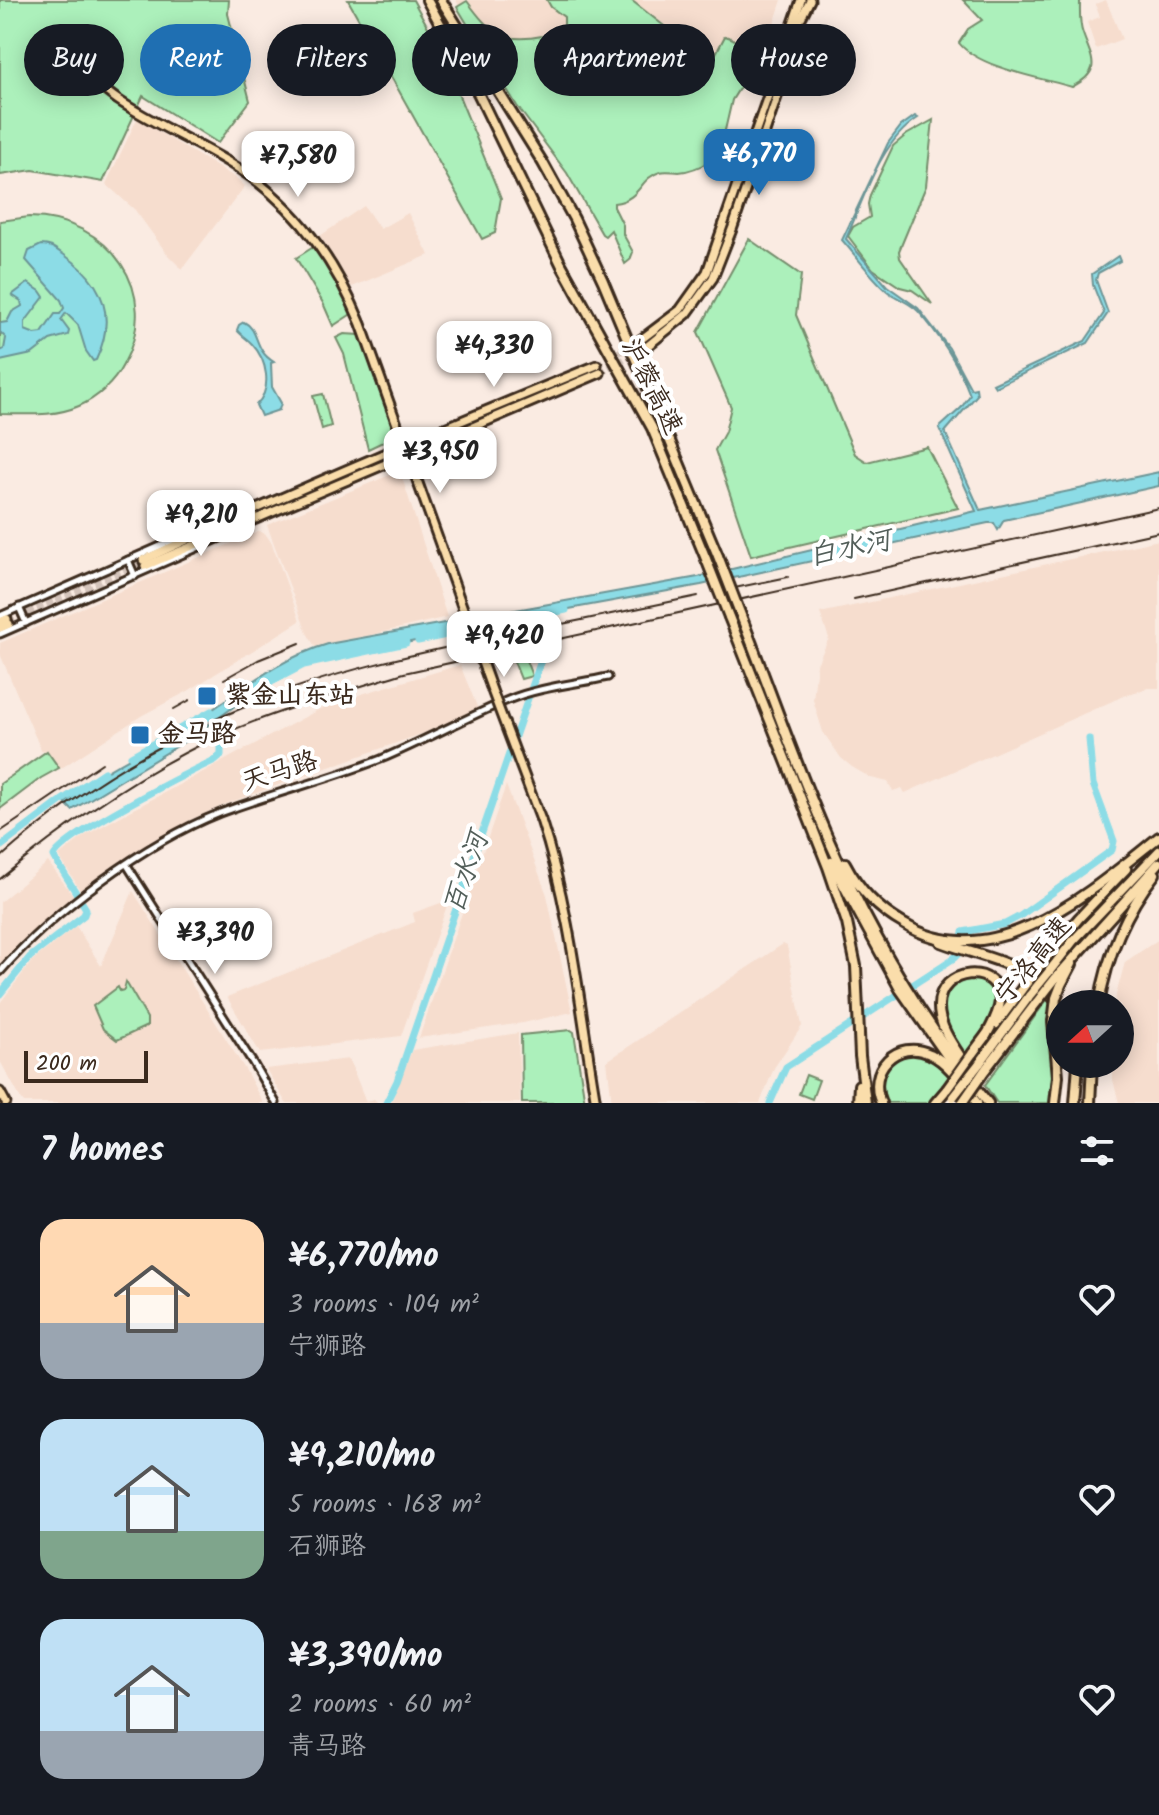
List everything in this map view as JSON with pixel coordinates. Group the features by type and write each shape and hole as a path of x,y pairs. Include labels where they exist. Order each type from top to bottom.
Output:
{"highway":[{"name":"沪蓉高速","path":"427,0 479,95 561,264 652,428 804,808"},
{"name":"沪蓉高速","path":"441,0 543,163 603,281 718,556 811,795"},
{"path":"811,795 848,868 884,910 923,935 964,945 1015,966 1046,991"},
{"path":"811,795 852,888 905,991"},
{"path":"804,808 846,892 905,991 985,1103"},
{"path":"804,808 847,923 856,966 860,1056 858,1103"},
{"path":"964,945 1008,935 1057,913 1159,838"},
{"path":"937,1103 950,1096 972,1054 986,1036 1030,995 1040,965 1098,897 1159,838"},
{"name":"宁洛高速","path":"962,1103 1030,995 1055,979 1073,941 1159,851"},
{"path":"1055,1103 1058,1076 1053,1022 1055,979 1069,969 1097,930 1159,866"},
{"path":"1102,990 1121,928 1159,866"},
{"path":"985,1103 949,1040 941,1019 939,1007 942,992 957,977 985,977 999,991 999,1009 986,1036"},
{"path":"881,1103 876,1086 877,1075 892,1057 908,1050 920,1050 935,1057 985,1103"},
{"path":"860,1056 866,1103"},
{"name":"宁洛高速","path":"950,1096 982,1067"},
{"path":"1075,1103 1077,1078"},
{"path":"1090,1103 1091,1078"}],"main road":[{"path":"801,0 707,272 680,310 642,344 687,314 713,278 770,118 798,24 810,0"},
{"path":"114,96 251,178 293,216 331,264 347,291 553,855 596,1103"},
{"path":"599,369 248,523 144,563 244,513 405,445 599,369"},
{"path":"0,1092 6,1103"}],"street":[{"path":"3,622 19,607 229,516 244,513"},
{"path":"0,634 248,523"},
{"path":"128,560 135,576"},
{"path":"19,607 26,623"},
{"name":"天马路","path":"0,972 37,933 76,901 166,839 216,815 382,758 527,694 608,677"},
{"path":"127,865 276,1103"}],"shaded area":[{"path":"456,0 547,0 564,17 565,24 534,24 534,37 518,40 518,24 484,24 467,1 459,6"},
{"path":"631,0 782,0 774,24 731,24 731,46 715,57 715,24 664,24"},
{"path":"1106,0 1122,39 1096,49 1087,22 1100,17 1095,4"},
{"path":"137,119 245,186 182,269 135,210 106,184"},
{"path":"364,206 380,229 408,213 429,255 352,287 320,236"},
{"path":"400,471 447,617 316,648 307,633 267,525"},
{"path":"260,531 272,544 300,621 188,691 141,716 60,769 47,751 41,750 0,654 0,643"},
{"path":"1159,540 1159,688 1126,695 905,793 902,788 893,791 888,782 871,778 852,767 841,758 823,732 813,700 817,664 829,638 820,613"},
{"path":"460,665 478,709 424,733 192,819 80,890 59,856 84,836 331,703"},
{"path":"506,785 547,895 572,1012 523,1023 419,1038"},
{"path":"48,862 75,898 0,964 0,902"},
{"path":"133,891 263,1103 24,1103 21,1099 0,1061 0,1003 33,960 76,926 101,966"},
{"path":"449,900 401,1036 260,1053 227,997 415,922 413,913"},
{"path":"1159,939 1159,1103 1119,1103 1113,1080 1134,1078 1134,990 1117,990 1125,962"},
{"path":"783,944 787,946 802,1026 774,1068 760,1103 612,1103 607,1061"},
{"path":"518,1033 520,1103 391,1103 412,1050"},
{"path":"349,1059 366,1102 374,1099 378,1103 286,1103 266,1069"}],"green space":[{"path":"0,0 229,0 231,24 140,24 140,96 143,96 103,182 33,170 0,175"},
{"path":"348,0 413,0 426,24 412,24 412,96 459,96 501,198 495,233 482,239 396,86 396,24 361,24"},
{"path":"547,0 631,0 662,24 564,24 564,17"},
{"path":"963,0 1083,0 1080,1 1080,22 1092,58 1088,76 1072,87 995,66 968,52 959,43 968,29 982,20"},
{"path":"467,1 486,24 467,24 457,7"},
{"path":"725,36 731,38 731,96 734,96 723,139 714,147 710,161 688,171 662,171 648,179 630,198 614,203 623,225 623,234 633,252 625,264 611,230 605,236 602,234 567,173 511,96 518,96 518,38 534,37 534,96 715,96 715,55"},
{"path":"143,96 249,96 250,101 218,143"},
{"path":"933,120 926,186 899,251 900,258 932,304 873,269 848,236 853,227 870,217 870,195 893,146"},
{"path":"29,217 57,220 83,230 104,245 121,264 132,286 137,311 134,338 115,378 86,403 70,410 50,413 0,414 0,221"},
{"path":"749,239 801,275 796,315 855,454 867,462 927,447 958,508 751,556 715,450 725,432 731,407 698,332"},
{"path":"315,246 330,266 353,313 333,326 296,258"},
{"path":"344,334 360,335 392,427 389,439 368,449 344,354 336,338"},
{"path":"323,394 331,426 322,429 313,396"},
{"path":"524,655 532,676 521,679 513,659"},
{"path":"47,751 59,768 0,809 0,784"},
{"path":"974,978 988,984 995,992 997,1002 987,1026 964,1057 944,1020 944,1001 955,982"},
{"path":"126,982 147,1018 147,1026 117,1040 103,1029 93,1006 118,987 120,991 124,990"},
{"path":"1046,1001 1046,1078 1053,1078 1051,1103 997,1103 985,1085"},
{"path":"574,1032 585,1103 522,1103 521,1035"},
{"path":"918,1052 935,1059 951,1075 931,1103 884,1103 879,1085 889,1066 903,1055"},
{"path":"806,1075 819,1080 812,1099 799,1094"}],"water":[{"name":"白水河","path":"915,116 918,118 904,129 883,157 846,239 887,286 918,308 949,348 971,389 976,388 977,395 945,432 980,510 1159,472 1159,486 1004,520 998,530 994,523 988,523 701,585 547,613 307,664 260,688 189,739 72,810 65,803 110,769 190,724 273,669 328,644 698,577 976,511 939,428 970,395 960,372 941,340 918,311 887,291 842,240 888,143 901,126"},
{"path":"41,245 53,248 77,265 97,288 105,314 105,329 96,360 93,361 86,351 78,325 66,313 61,320 69,331 68,335 50,340 32,354 0,361 0,351 4,349 6,338 0,332 0,323 7,322 12,312 22,306 21,301 12,295 28,283 44,297 25,322 25,330 35,334 42,333 55,314 60,314 64,308 61,300 26,260 29,251"},
{"path":"1118,256 1120,261 1098,273 1096,280 1108,313 1088,343 995,387 993,384 1085,341 1104,313 1092,274"},
{"path":"244,322 252,330 263,352 274,362 271,363 272,387 281,403 279,410 261,416 256,405 265,391 266,374 257,351 237,330"}],"waterway":[{"path":"418,641 566,610"},
{"path":"245,696 304,665 406,643"},
{"name":"百水河","path":"386,1103 397,1081 547,643"},
{"path":"131,756 211,711"},
{"path":"770,1103 786,1067 954,958 958,954 963,932 1005,924 1020,916 1112,850 1114,841 1093,784 1089,739"},
{"path":"0,994 30,957 84,915 86,909 54,856 63,846 103,819 215,760 221,755 221,745"},
{"path":"0,847 104,772"}],"tunnel":[{"path":"597,365 639,341"},
{"path":"600,373 645,348"},
{"path":"7,619 143,560"},
{"path":"9,624 145,566"}],"railway":[{"path":"0,879 78,819 161,766 219,736 310,702 404,673 1159,508"},
{"path":"854,599 1159,532"},
{"path":"725,590 788,577"},
{"path":"0,858 88,790 151,751 218,718 282,693 403,657 698,596"},
{"path":"224,679 258,660 300,643"},
{"path":"174,709 190,700"},
{"path":"0,832 102,763"}],"place":[{"name":"紫金山东站","path":"207,696"},
{"name":"金马路","path":"140,735"}]}
